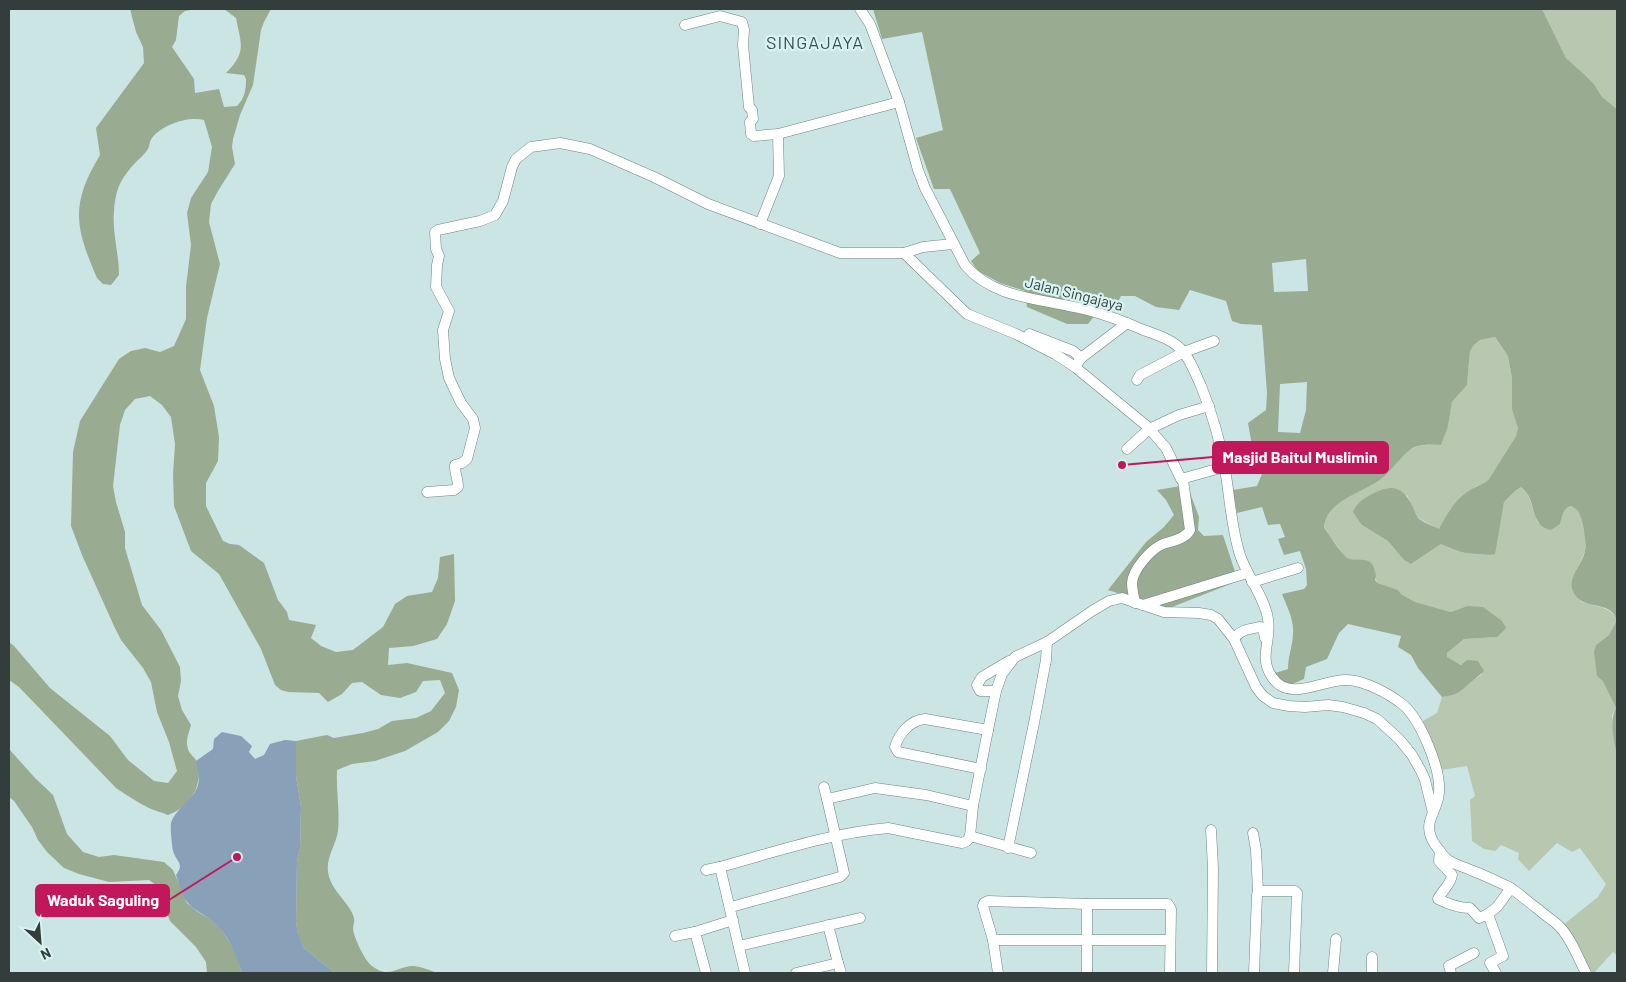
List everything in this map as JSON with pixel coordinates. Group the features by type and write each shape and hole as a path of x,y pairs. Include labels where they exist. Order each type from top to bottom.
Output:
{"street":[{"name":"Jalan Singajaya","path":"860,9 870,24 899,102 918,170 953,244 964,265 971,273 995,288 1045,303 1069,306 1127,323 1172,342 1184,352 1196,374 1209,406 1221,446 1232,527 1240,556 1267,614 1269,623 1265,659 1271,676 1284,688 1303,689 1338,680 1351,680 1372,687 1403,705 1412,715 1428,745 1438,773 1440,790 1438,802 1429,819 1429,831 1440,851 1449,861 1511,888 1560,926 1586,973"},
{"path":"685,25 720,16 742,22 749,107 753,115 753,119 750,122 751,134 757,136 778,134 899,102"},
{"path":"760,224 780,176 778,134"},
{"path":"427,492 454,490 458,487 458,478 454,469 455,465 462,464 467,459 475,428 473,419 461,403 450,378 445,359 442,330 449,311 436,287 439,256 436,249 435,232 480,221 495,215 503,201 516,158 531,147 560,143 590,149 654,177 708,204 840,253 904,253 923,246 953,244"},
{"path":"904,253 967,314 1016,334 1075,367 1149,429 1166,448 1183,480 1190,530 1183,537 1161,545 1149,553 1132,583 1139,604"},
{"path":"1075,367 1081,358 1127,323"},
{"path":"1021,331 1073,351 1081,358"},
{"path":"1136,380 1140,375 1184,352 1214,341"},
{"path":"1127,449 1149,429 1179,415 1209,406"},
{"path":"1183,480 1224,467"},
{"path":"1139,604 1250,577 1298,568"},
{"path":"996,691 980,691 977,685 982,677 1015,657 1047,642 1109,601 1122,598 1164,612 1212,615 1218,619 1234,639 1256,687 1263,696 1273,703 1305,707 1328,705 1343,707 1377,719 1399,739 1412,755 1426,780 1433,813"},
{"path":"1234,639 1242,631 1260,627 1263,628 1266,641"},
{"path":"1008,848 1046,660 1047,642"},
{"path":"706,870 835,836 888,828 964,843 967,842 970,836 973,806 996,691 1002,674 1015,657"},
{"path":"981,768 898,752 895,747 897,741 909,725 918,720 925,719 988,730"},
{"path":"731,908 842,875 844,870 824,787"},
{"path":"827,799 875,788 926,795 973,806"},
{"path":"1211,830 1213,868 1212,973"},
{"path":"1253,833 1256,850 1258,891 1254,973"},
{"path":"970,836 1031,853"},
{"path":"1440,851 1439,861 1452,875 1452,879 1438,899 1448,904 1455,904 1461,908 1470,908 1479,918 1497,907 1511,888"},
{"path":"720,867 745,973"},
{"path":"1258,891 1295,891 1297,893 1294,973"},
{"path":"998,973 993,940 983,906 985,902 1166,903 1170,909 1170,973"},
{"path":"1086,973 1087,904"},
{"path":"1488,914 1503,956 1490,963 1496,973"},
{"path":"739,946 860,918"},
{"path":"675,936 733,920"},
{"path":"828,925 841,973"},
{"path":"695,932 706,973"},
{"path":"1333,973 1336,939"},
{"path":"993,940 1170,940"},
{"path":"1452,973 1449,966 1474,953"},
{"path":"1372,957 1372,973"},
{"path":"796,973 838,963"}],"green space":[{"path":"130,9 197,9 185,11 179,16 176,40 172,47 194,79 195,93 219,89 224,107 237,106 240,103 246,87 246,79 244,75 226,73 233,66 240,53 241,41 236,18 224,9 271,9 261,30 253,85 240,115 233,139 232,147 235,164 211,204 209,222 220,264 207,318 200,370 214,406 219,437 218,461 206,483 206,506 223,541 239,545 264,563 278,600 287,612 289,620 316,625 311,638 321,646 336,652 353,650 383,627 395,604 407,596 432,592 438,578 440,557 454,554 455,601 447,624 437,639 413,646 389,648 388,665 407,663 452,673 459,690 456,707 449,721 438,732 405,751 375,761 352,764 337,770 338,831 328,867 330,879 336,891 352,912 355,938 372,966 383,972 412,966 422,967 437,973 335,973 304,948 298,936 296,922 297,862 300,848 301,807 296,776 296,741 327,735 334,738 363,733 378,729 392,721 416,718 431,711 445,693 440,680 423,681 416,692 400,698 381,695 362,682 352,683 342,694 328,702 319,693 288,692 281,690 275,685 261,649 219,574 191,551 174,506 173,474 175,444 171,417 162,405 150,396 135,399 125,410 120,425 113,486 125,532 125,548 142,605 161,630 180,667 181,681 178,696 182,710 191,725 187,746 197,762 198,771 197,787 189,801 183,807 168,815 151,809 116,788 19,687 9,680 9,642 50,688 110,736 128,760 154,781 168,783 177,771 169,742 157,712 151,682 143,668 121,640 82,555 71,526 73,452 80,421 119,359 131,351 145,348 160,352 174,346 186,319 186,287 191,245 187,213 191,198 208,172 212,147 204,120 190,119 175,123 162,129 152,138 148,149 126,174 118,190 114,219 119,275 111,285 103,284 97,278 80,230 80,202 90,173 100,155 96,128 144,63 143,47 136,32"},
{"path":"873,9 1542,9 1566,58 1594,84 1602,97 1617,109 1617,620 1608,609 1579,600 1572,588 1572,579 1584,556 1585,542 1581,518 1577,510 1572,506 1568,507 1565,511 1560,524 1551,530 1539,523 1530,498 1521,487 1504,502 1495,554 1468,553 1441,544 1411,564 1404,560 1388,541 1362,525 1353,512 1361,501 1372,494 1392,488 1401,491 1405,495 1418,518 1439,529 1461,497 1489,479 1516,436 1518,428 1512,410 1512,378 1508,356 1495,337 1480,340 1470,351 1467,385 1452,402 1448,426 1441,445 1421,445 1411,449 1381,479 1338,504 1326,518 1324,528 1346,557 1353,560 1369,561 1372,564 1376,574 1375,580 1378,583 1398,590 1401,594 1415,602 1451,612 1467,606 1483,607 1502,621 1506,628 1497,637 1464,639 1447,653 1447,657 1461,665 1467,660 1478,661 1484,671 1459,692 1442,697 1418,668 1411,655 1398,647 1401,636 1348,624 1339,633 1327,659 1306,667 1304,679 1290,685 1279,681 1275,673 1288,669 1293,633 1291,618 1282,594 1304,589 1307,585 1306,569 1300,551 1284,555 1278,539 1285,537 1280,524 1268,525 1262,507 1237,513 1233,490 1257,486 1262,474 1260,456 1253,451 1248,423 1266,410 1267,393 1262,325 1241,324 1232,321 1226,301 1190,290 1179,310 1156,307 1135,296 1121,296 1117,304 1106,301 1088,324 1067,324 1027,307 1025,291 1000,283 978,271 971,261 980,253 950,189 934,189 916,138 943,130 922,32 882,39","holes":["1306,259 1308,291 1274,292 1272,263","1307,382 1306,410 1300,433 1278,432 1280,384"]},
{"path":"1542,9 1617,9 1617,109 1602,97 1594,84 1566,58"},
{"path":"1495,337 1508,356 1512,378 1512,410 1518,428 1516,436 1489,479 1484,485 1476,486 1450,509 1439,530 1417,517 1407,495 1362,525 1388,541 1404,560 1411,564 1441,544 1468,553 1494,554 1504,502 1521,487 1527,492 1538,523 1560,524 1563,513 1568,507 1571,506 1577,509 1585,534 1585,551 1572,581 1581,602 1606,609 1617,620 1609,635 1596,645 1603,680 1616,708 1612,715 1612,723 1617,757 1617,955 1613,952 1594,973 1590,973 1563,925 1598,897 1606,884 1580,848 1572,852 1557,843 1529,871 1518,859 1519,853 1501,845 1495,851 1484,849 1472,841 1470,800 1475,796 1467,766 1441,770 1421,722 1437,713 1442,697 1459,691 1482,674 1449,659 1446,657 1447,653 1464,639 1497,637 1467,606 1451,612 1415,602 1401,594 1398,590 1378,583 1366,560 1350,560 1344,555 1324,528 1326,518 1338,504 1381,479 1411,449 1434,444 1448,426 1452,402 1467,385 1470,351 1480,340"},
{"path":"1187,485 1199,517 1198,530 1204,536 1223,535 1238,581 1167,609 1108,590 1146,542 1164,527 1174,515 1166,500 1157,490"},
{"path":"1617,620 1617,757 1612,726 1616,708 1603,681 1597,676 1594,652 1596,645 1609,635"},
{"path":"9,749 53,795 67,834 83,852 99,857 114,855 164,862 173,870 187,903 221,929 235,951 242,973 207,973 206,962 196,947 170,921 156,885 149,880 109,882 79,874 64,868 47,852 38,840 32,827 14,801 9,797"}],"water":[{"path":"222,732 241,736 252,746 249,752 255,759 264,755 270,744 285,740 296,741 296,776 301,807 300,848 297,862 296,922 298,935 304,948 335,973 242,973 227,937 217,925 191,906 183,894 176,875 180,865 173,851 171,823 176,813 196,790 199,780 196,761 213,749 214,739"}],"place":[{"name":"Masjid Baitul Muslimin","path":"1122,465"},
{"name":"Waduk Saguling","path":"237,857"}],"district":[{"name":"SINGAJAYA","path":"815,43"}]}
